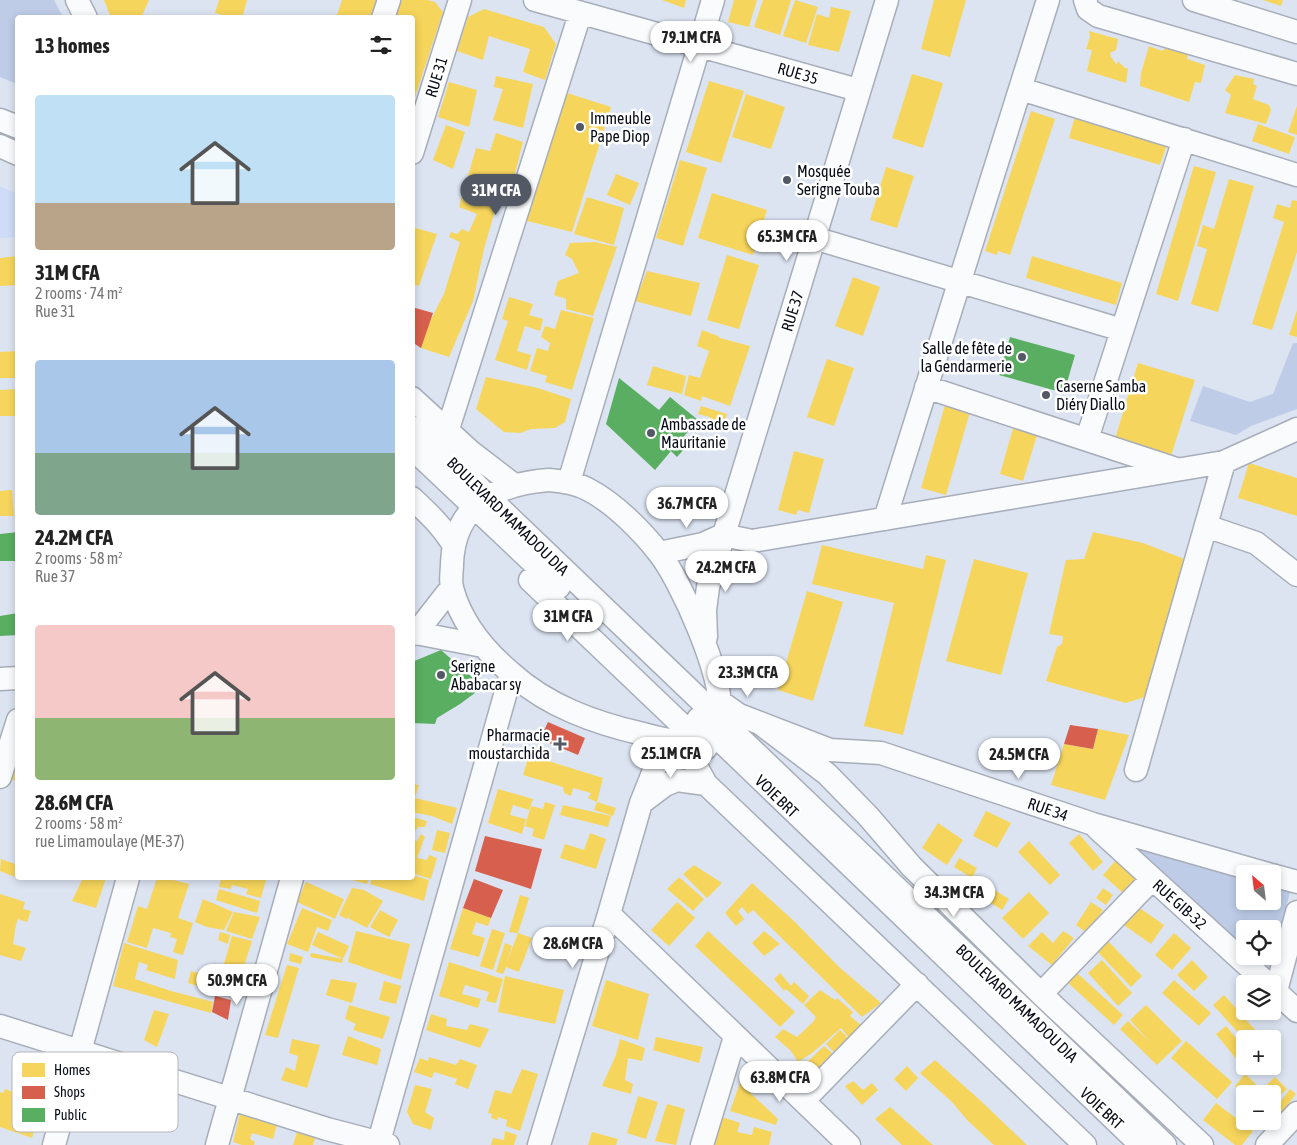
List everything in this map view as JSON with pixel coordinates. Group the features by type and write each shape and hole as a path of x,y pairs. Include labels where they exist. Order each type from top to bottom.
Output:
{"street":[{"path":"63,0 70,15"},
{"path":"77,0 84,15"},
{"path":"384,15 389,0"},
{"name":"RUE 31","path":"415,143 460,0"},
{"path":"569,482 713,0"},
{"name":"RUE 37","path":"706,649 705,610 708,587 886,0"},
{"path":"885,519 1048,0"},
{"path":"1085,0 1088,9 1098,16 1297,74"},
{"path":"1194,0 1297,32"},
{"name":"RUE 35","path":"547,2 580,14 858,90"},
{"path":"448,429 580,14"},
{"path":"1021,89 1297,175"},
{"path":"0,120 15,126"},
{"path":"1087,440 1184,139"},
{"path":"0,146 15,153"},
{"path":"814,238 1122,330"},
{"path":"926,387 1180,470"},
{"path":"415,401 471,452 514,485"},
{"path":"659,553 703,544 723,535 752,541 1224,462 1297,428"},
{"name":"BOULEVARD MAMADOU DIA","path":"415,430 464,472 476,507 699,728 809,804 1165,1145"},
{"path":"415,451 476,507"},
{"path":"1136,770 1224,462"},
{"name":"BOULEVARD MAMADOU DIA","path":"415,468 476,507 1120,1145"},
{"path":"699,728 588,718 551,702 511,674 483,646 461,612 452,587 456,534 476,507 514,485 531,481 549,480 569,482 589,489 610,504 643,534 659,553 673,573 698,626 712,666 699,728 706,784"},
{"path":"415,503 446,532 454,546"},
{"path":"1206,526 1256,543 1297,575"},
{"path":"415,633 452,587"},
{"path":"415,634 483,646"},
{"path":"178,1082 381,1144 511,674"},
{"path":"0,679 15,678"},
{"name":"RUE 34","path":"699,728 740,715 830,750 881,753 1093,824 1236,865"},
{"path":"760,724 788,758 809,804"},
{"path":"760,724 827,774 868,816 912,867 1041,994 1202,1145"},
{"path":"539,1145 609,914 640,803 699,728"},
{"name":"VOIE BRT","path":"699,728 1141,1145"},
{"path":"0,777 15,730"},
{"path":"640,803 664,785 677,780 706,784 1085,1145"},
{"name":"RUE GIB-32","path":"1093,824 1258,975"},
{"path":"1281,878 1297,882"},
{"path":"1041,994 1152,879"},
{"path":"0,1026 80,1052 127,880"},
{"path":"217,1145 291,880"},
{"path":"1276,975 1297,912"},
{"path":"609,914 849,1145"},
{"path":"804,1100 917,984"},
{"name":"RUE GIB-32","path":"1281,996 1297,1011"},
{"path":"702,1145 735,1037"},
{"path":"1267,1145 1297,1114"},
{"path":"54,1145 58,1132"}],"shaded area":[{"path":"0,0 54,0 62,15 15,15 15,83 0,77"},
{"path":"0,186 15,193 15,237 0,238"},
{"path":"1293,343 1297,343 1297,409 1251,426 1236,435 1190,421 1203,386 1250,402 1273,394"},
{"path":"1128,844 1236,874 1236,910 1281,910 1281,886 1291,889 1281,927 1281,920 1236,920 1236,942"},
{"path":"1262,965 1271,965 1269,972"}],"building: Homes":[{"path":"104,0 149,0 142,15 110,15"},
{"path":"219,0 247,0 243,15 215,13"},
{"path":"342,0 379,0 373,15 337,15"},
{"path":"402,0 427,0 435,2 443,12 415,97 415,15 396,15"},
{"path":"662,0 686,0 684,8"},
{"path":"734,0 757,0 749,27 728,22"},
{"path":"763,0 791,0 780,35 754,27"},
{"path":"795,0 818,7 806,43 783,36"},
{"path":"934,0 966,0 950,57 921,49"},
{"path":"1263,0 1283,0 1281,6"},
{"path":"831,7 851,11 839,52 808,45 817,14 829,18"},
{"path":"484,9 544,27 556,44 545,80 523,72 530,49 489,36 483,60 457,51 468,17"},
{"path":"1089,31 1118,39 1116,50 1110,53 1117,65 1118,61 1125,68 1128,68 1126,83 1087,71 1092,50 1086,49 1090,37"},
{"path":"1149,46 1162,51 1166,47 1188,50 1187,59 1205,65 1201,83 1195,82 1189,102 1140,86 1141,73"},
{"path":"912,74 943,83 923,148 892,138"},
{"path":"1235,75 1254,79 1253,84 1257,86 1253,99 1269,105 1271,110 1266,124 1225,113 1231,95 1225,90"},
{"path":"496,76 533,84 523,128 493,120 503,89 494,87"},
{"path":"709,81 744,91 721,163 686,152"},
{"path":"449,82 477,90 469,127 438,117"},
{"path":"567,93 611,107 572,232 527,221"},
{"path":"746,94 785,107 771,149 732,137"},
{"path":"1297,106 1297,135 1288,132"},
{"path":"1031,111 1055,119 1010,255 998,251 997,255 985,251"},
{"path":"1075,116 1167,144 1160,165 1069,138"},
{"path":"1258,124 1295,137 1289,154 1252,141"},
{"path":"446,125 465,132 453,169 433,160"},
{"path":"496,133 523,142 511,189 468,176 476,148 490,151"},
{"path":"680,160 707,168 683,246 656,238"},
{"path":"1194,166 1216,172 1178,301 1156,294"},
{"path":"886,167 914,176 897,228 870,220"},
{"path":"616,174 639,183 630,205 607,195"},
{"path":"1229,179 1254,186 1218,312 1191,304 1207,249 1197,246 1203,225 1214,229"},
{"path":"464,188 473,191 475,195 497,203 484,249 473,301 449,357 421,348 428,325 444,294 460,242 449,237 451,232 457,234 462,229 469,232 477,214 459,207"},
{"path":"712,193 767,210 753,255 698,238"},
{"path":"587,197 624,208 614,245 574,234"},
{"path":"1292,200 1297,201 1297,252 1272,330 1252,324 1284,222 1273,218 1277,204 1290,208"},
{"path":"415,228 437,234 419,286 415,285"},
{"path":"595,242 617,247 593,316 566,309 566,299 554,295 558,281 579,273 572,259 565,255 570,243"},
{"path":"727,255 759,265 739,329 707,320"},
{"path":"15,256 15,285 0,286 0,258"},
{"path":"1032,256 1122,283 1116,305 1026,278"},
{"path":"647,271 700,283 691,316 635,301"},
{"path":"853,277 880,287 863,336 835,326"},
{"path":"509,297 533,304 529,315 543,319 540,331 525,326 517,351 531,355 527,370 495,360 508,321 502,319"},
{"path":"561,310 594,318 572,390 545,382 547,376 530,371 537,348 548,351 550,343 541,337 545,326 555,329"},
{"path":"1297,310 1297,337 1289,335"},
{"path":"702,330 720,338 750,346 730,406 702,396 701,401 684,395 689,375 700,378 709,351 697,346"},
{"path":"15,351 15,378 0,378 0,352"},
{"path":"827,359 854,368 834,426 807,417"},
{"path":"1138,363 1195,380 1171,456 1115,439"},
{"path":"653,366 686,376 682,394 647,385"},
{"path":"486,377 538,388 571,399 565,422 555,428 531,429 520,433 504,432 476,409"},
{"path":"15,389 15,416 0,416 0,390"},
{"path":"945,405 970,412 946,495 921,488"},
{"path":"701,406 727,414 723,427 712,423 710,417 698,414"},
{"path":"1014,425 1038,432 1023,481 1000,474"},
{"path":"794,451 824,459 809,513 798,510 796,515 778,510"},
{"path":"1249,463 1297,478 1297,516 1238,498"},
{"path":"12,490 14,516 0,516 0,491"},
{"path":"1093,532 1143,543 1187,560 1148,696 1126,703 1046,681 1057,647 1062,644 1063,636 1049,634 1066,560 1084,559"},
{"path":"822,545 923,569 926,555 946,560 903,735 864,726 894,603 812,584"},
{"path":"974,559 1028,573 1001,675 946,661"},
{"path":"807,591 843,602 813,701 778,690"},
{"path":"1098,729 1129,735 1105,800 1051,785 1064,744 1093,749"},
{"path":"529,755 603,778 597,802 588,798 591,793 573,788 571,796 564,793 563,787 523,775"},
{"path":"15,770 15,780 12,780"},
{"path":"415,784 419,785 415,797"},
{"path":"498,789 533,799 529,810 513,805 510,815 526,819 522,834 488,823"},
{"path":"415,798 457,808 452,824 432,816 415,813"},
{"path":"545,802 555,805 544,840 532,836 534,829 525,826 531,806 543,809"},
{"path":"597,802 616,808 613,816 594,810"},
{"path":"563,805 611,816 608,827 560,815"},
{"path":"986,811 1011,823 997,848 973,836"},
{"path":"415,818 427,821 425,827 418,827 415,832"},
{"path":"938,823 963,840 947,865 922,848"},
{"path":"437,830 450,833 445,853 432,850"},
{"path":"590,833 606,839 596,869 560,858 565,844 584,850"},
{"path":"421,834 425,837 417,858 427,860 429,855 437,858 431,879 415,874 415,841 417,841"},
{"path":"1079,834 1103,862 1093,871 1069,843"},
{"path":"1029,841 1060,875 1050,885 1018,852"},
{"path":"959,858 977,868 972,878 954,867"},
{"path":"1,859 15,864 15,877 0,871"},
{"path":"1117,859 1137,877 1123,893 1103,875"},
{"path":"694,865 722,883 707,898 683,874"},
{"path":"415,876 429,880 424,901 370,884 371,880 415,880"},
{"path":"679,877 704,899 693,911 667,889"},
{"path":"82,880 105,880 96,908 72,901"},
{"path":"156,880 174,880 189,884 178,918 193,923 183,955 173,952 177,939 170,937 171,933 153,928 147,948 127,942 138,906 147,909"},
{"path":"221,880 266,880 261,898 246,894 248,889 232,885 231,889 219,887"},
{"path":"352,880 368,880 367,884"},
{"path":"306,882 344,899 335,919 297,902"},
{"path":"982,882 1009,899 1002,910 975,893"},
{"path":"752,883 795,922 838,966 881,1003 862,1017 753,910 748,914 742,907 738,911 744,919 736,926 725,913"},
{"path":"352,888 364,890 383,901 367,928 348,918 354,906 347,919 339,915"},
{"path":"1103,888 1113,895 1106,905 1096,898"},
{"path":"219,889 260,901 257,913 216,900"},
{"path":"1029,892 1049,913 1023,939 1002,918"},
{"path":"0,894 25,902 23,909 31,911 27,922 18,919 16,925 13,944 26,948 21,961 0,955"},
{"path":"520,895 529,898 518,933 509,932"},
{"path":"203,899 233,912 224,930 207,927 195,922"},
{"path":"677,902 695,918 669,946 651,930"},
{"path":"1091,902 1103,910 1087,933 1076,925"},
{"path":"1134,904 1164,925 1151,944 1121,923"},
{"path":"302,908 332,920 328,931 317,927 308,952 287,944"},
{"path":"463,908 491,918 488,926 476,922 472,934 485,938 479,957 450,949"},
{"path":"380,910 398,920 389,937 370,927"},
{"path":"234,912 260,917 252,939 226,931"},
{"path":"492,929 505,933 493,970 480,966"},
{"path":"356,931 410,944 401,980 348,962"},
{"path":"708,931 795,1012 780,1027 695,946"},
{"path":"764,931 780,944 764,956 752,943"},
{"path":"1063,931 1074,938 1052,965 1028,946 1042,932 1053,943"},
{"path":"220,932 230,935 228,944 218,940"},
{"path":"318,932 349,946 343,959 312,945"},
{"path":"518,933 532,938 519,972 506,967 503,974 496,972 505,943 512,946 507,962"},
{"path":"1174,933 1191,948 1172,970 1155,955"},
{"path":"232,936 252,941 241,976 222,971"},
{"path":"1106,939 1142,976 1131,987 1095,949"},
{"path":"124,943 178,960 175,979 146,970 148,965 139,962 135,979 213,1002 211,1013 113,986"},
{"path":"290,953 303,957 301,964 289,961"},
{"path":"311,953 343,959 342,963 310,957"},
{"path":"1102,960 1132,993 1118,1006 1088,973"},
{"path":"1192,960 1208,977 1194,991 1177,975"},
{"path":"449,962 503,979 496,1003 486,1001 489,992 465,985 462,994 481,999 478,1008 439,996"},
{"path":"287,965 299,968 278,1038 265,1035"},
{"path":"191,971 207,976 204,988 188,983"},
{"path":"1075,971 1123,1015 1114,1025 1066,981"},
{"path":"780,973 791,986 794,982 809,996 803,1004 786,989 784,991 774,979"},
{"path":"214,974 236,980 231,996 209,991"},
{"path":"505,976 564,990 555,1024 498,1012"},
{"path":"331,979 357,983 352,1003 326,995"},
{"path":"606,980 649,994 638,1040 592,1026"},
{"path":"1174,980 1211,1013 1199,1026 1162,993"},
{"path":"384,981 401,986 396,1004 379,1000"},
{"path":"820,990 835,1000 837,998 853,1012 850,1016 861,1025 849,1038 841,1028 812,1053 798,1062 791,1051 775,1037 783,1029 797,1037 813,1022 816,1017 804,1005"},
{"path":"1224,995 1236,1008 1236,1020 1246,1020 1255,1030 1236,1030 1213,1005"},
{"path":"349,1005 390,1017 383,1039 353,1030 356,1024 345,1019"},
{"path":"1146,1005 1182,1041 1157,1065 1120,1029 1128,1021 1149,1041 1130,1020"},
{"path":"154,1010 169,1014 157,1047 144,1040"},
{"path":"431,1014 447,1019 446,1026 467,1030 470,1024 489,1029 480,1048 426,1030"},
{"path":"1226,1026 1236,1038 1236,1059 1216,1034"},
{"path":"840,1030 849,1039 836,1054 826,1044"},
{"path":"348,1036 381,1049 377,1065 342,1055"},
{"path":"656,1037 703,1047 699,1063 653,1050"},
{"path":"292,1039 320,1045 307,1088 281,1080 286,1067 295,1071 298,1056 289,1053"},
{"path":"620,1039 645,1048 642,1061 628,1058 625,1080 633,1084 631,1094 602,1086 616,1055"},
{"path":"1186,1041 1232,1082 1217,1099 1171,1058"},
{"path":"824,1046 833,1054 815,1074 804,1065"},
{"path":"429,1057 456,1065 460,1059 477,1065 468,1089 455,1084 457,1079 434,1072 432,1078 414,1072 420,1058 428,1061"},
{"path":"935,1060 1027,1145 994,1145 967,1120 952,1102 920,1073"},
{"path":"907,1066 918,1078 906,1091 894,1079"},
{"path":"522,1069 538,1074 520,1131 506,1126 507,1120 498,1117 497,1120 491,1118 492,1114 488,1113 495,1090 511,1094"},
{"path":"1244,1075 1257,1085 1236,1085 1236,1087 1235,1086"},
{"path":"1275,1077 1287,1089 1281,1094 1281,1085 1267,1085"},
{"path":"853,1081 863,1090 872,1083 878,1090 862,1105 845,1086"},
{"path":"740,1083 778,1119 776,1125 730,1111"},
{"path":"415,1085 432,1089 425,1112 434,1118 431,1130 413,1124 407,1112"},
{"path":"5,1089 12,1092 12,1131 0,1127 0,1092 3,1093"},
{"path":"1290,1089 1296,1094 1281,1114 1281,1101"},
{"path":"638,1096 658,1102 646,1139 627,1133"},
{"path":"1216,1103 1236,1118 1236,1130 1253,1131 1242,1145 1235,1145 1203,1120"},
{"path":"667,1104 685,1109 676,1145 655,1141"},
{"path":"890,1107 933,1145 902,1145 875,1119"},
{"path":"241,1109 278,1121 273,1139 252,1133 250,1139 255,1142 254,1145 242,1145 233,1142"},
{"path":"722,1117 740,1123 737,1132 752,1135 754,1127 772,1132 769,1145 714,1145"},
{"path":"299,1126 317,1132 313,1145 293,1145"},
{"path":"505,1131 517,1135 514,1145 491,1145 493,1138 504,1140"},
{"path":"15,1132 34,1132 32,1138"},
{"path":"592,1132 618,1139 616,1145 588,1145"}],"building: Shops":[{"path":"415,308 433,313 421,348 415,344"},
{"path":"548,722 585,738 578,755 540,739"},
{"path":"1070,725 1098,729 1093,749 1064,744"},
{"path":"485,836 542,849 531,889 475,871"},
{"path":"474,879 503,890 491,918 463,908"},
{"path":"215,996 231,1000 228,1020 212,1012"}],"building: Public":[{"path":"1010,337 1075,355 1064,393 999,375"},
{"name":"Ambassade de Mauritanie","path":"619,378 659,410 670,397 698,420 679,442 686,447 677,457 671,451 655,470 606,424"},
{"path":"15,532 15,561 0,561 0,534"},
{"path":"15,614 15,635 0,636 0,616"},
{"name":"Serigne Ababacar sy","path":"441,650 483,687 437,718 435,724 415,723 415,661"}],"place":[{"name":"Immeuble Pape Diop","path":"580,127"},
{"name":"Mosquée Serigne Touba","path":"787,180"},
{"name":"Salle de fête de la Gendarmerie","path":"1022,357"},
{"name":"Caserne Samba Diéry Diallo","path":"1046,395"},
{"name":"Ambassade de Mauritanie","path":"651,433"},
{"name":"Serigne Ababacar sy","path":"441,675"},
{"name":"Pharmacie moustarchida","path":"560,744"}]}
